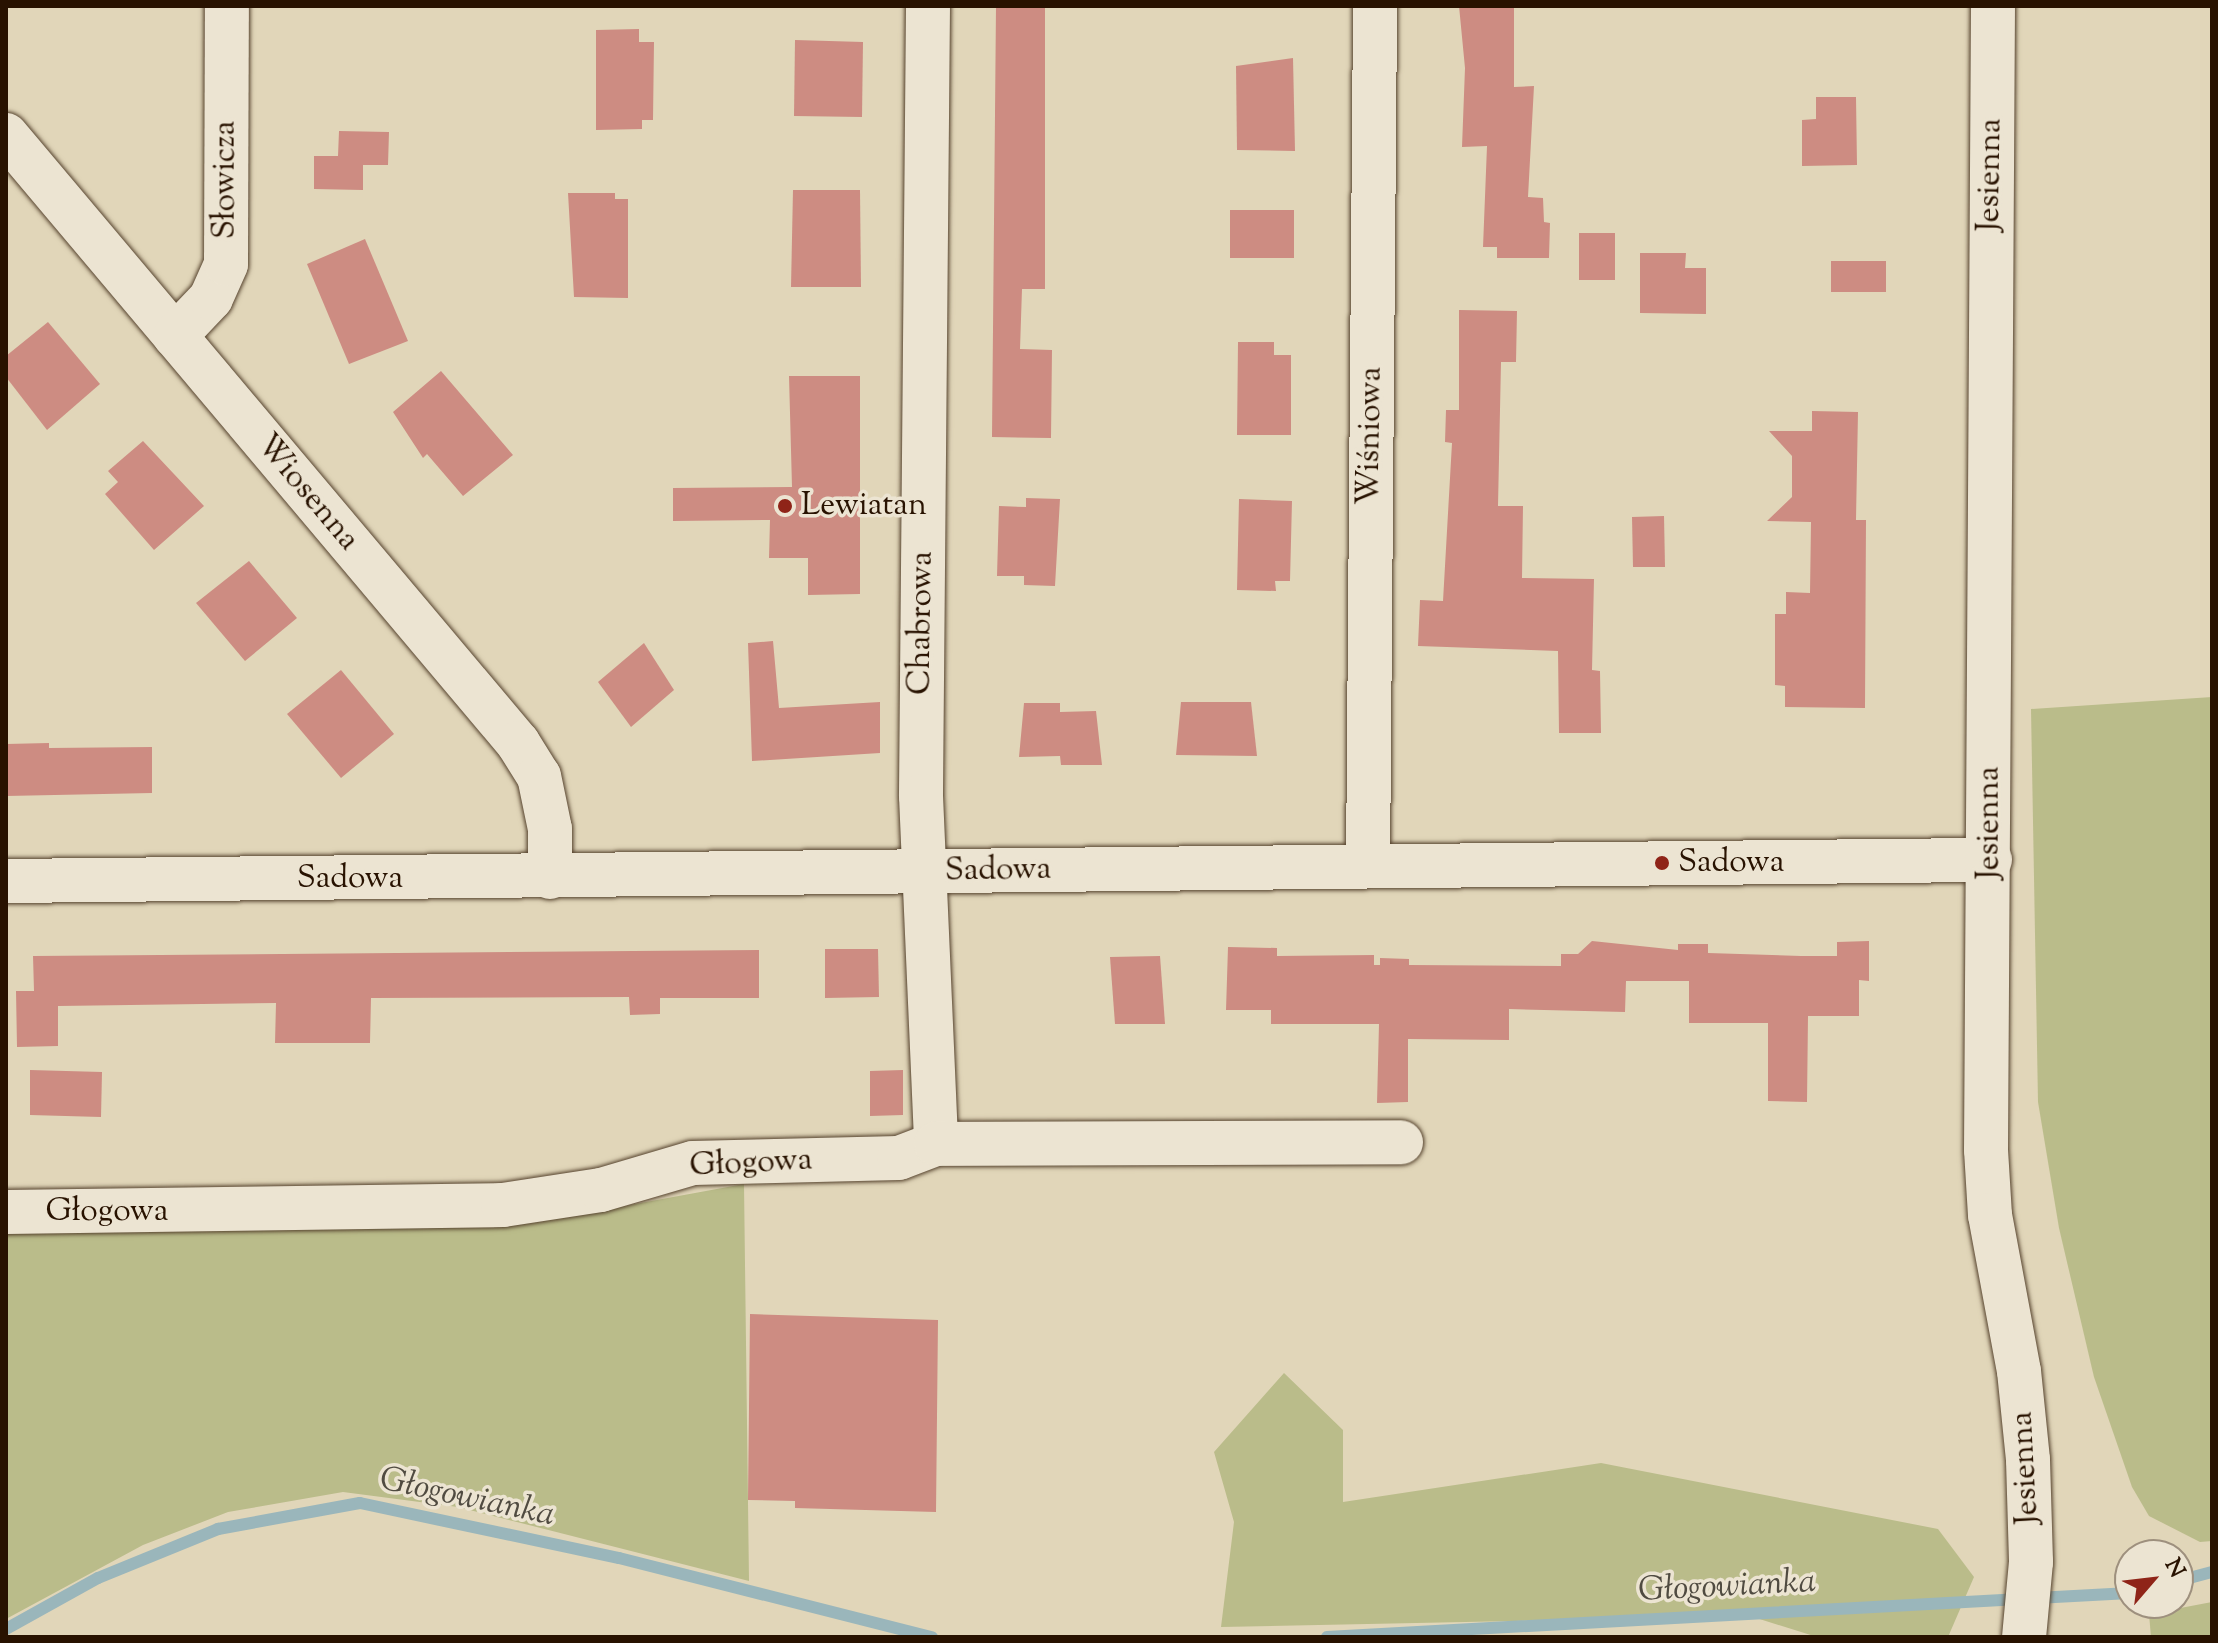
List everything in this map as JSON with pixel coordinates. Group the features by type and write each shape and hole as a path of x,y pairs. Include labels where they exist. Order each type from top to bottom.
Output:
{"street":[{"name":"Słowicza","path":"175,336 211,298 226,264 227,6"},
{"name":"Chabrowa","path":"928,6 923,872 936,1144"},
{"name":"Wiśniowa","path":"1368,866 1375,6"},
{"name":"Jesienna","path":"1993,6 1986,1150 1990,1215 2022,1401 2031,1562 2025,1634"},
{"name":"Wiosenna","path":"6,135 518,743 539,776 550,829 550,877"},
{"name":"Sadowa","path":"6,881 1990,860"},
{"name":"Głogowa","path":"6,1212 503,1205 601,1190 693,1163 899,1158 936,1144 1401,1142"}],"green space":[{"path":"2212,697 2212,1541 2200,1542 2149,1516 2132,1487 2094,1377 2059,1228 2038,1102 2031,709"},
{"path":"744,1184 749,1581 458,1507 343,1492 228,1512 143,1545 6,1619 6,1224 586,1213"},
{"path":"1284,1373 1343,1430 1343,1502 1601,1463 1938,1529 1974,1577 1948,1637 1817,1637 1750,1616 1221,1627 1234,1522 1214,1452"},
{"path":"2212,1602 2212,1637 2151,1637 2149,1619 2194,1619 2194,1605"}],"building":[{"path":"996,6 1045,6 1045,289 1022,289 1020,349 1052,350 1051,438 992,437"},
{"path":"1459,6 1514,6 1514,87 1534,86 1528,197 1543,198 1544,222 1550,223 1549,258 1497,258 1497,247 1483,247 1487,146 1462,147 1465,68"},
{"path":"639,29 639,42 654,42 653,120 642,120 642,129 596,130 596,30"},
{"path":"795,40 863,42 862,117 794,116"},
{"path":"1293,58 1295,151 1237,150 1236,66"},
{"path":"1816,97 1856,97 1857,165 1802,166 1802,120 1816,119"},
{"path":"339,131 389,132 388,165 363,165 363,190 314,189 314,156 338,156"},
{"path":"793,190 860,190 861,287 791,287"},
{"path":"568,193 615,193 615,199 628,199 628,298 574,297"},
{"path":"1230,210 1294,210 1294,258 1230,258"},
{"path":"1579,233 1615,233 1615,280 1579,280"},
{"path":"365,239 408,341 349,364 307,264"},
{"path":"1640,253 1686,253 1685,268 1706,268 1706,314 1640,313"},
{"path":"1831,261 1886,261 1886,292 1831,292"},
{"path":"1459,310 1517,311 1516,362 1501,362 1498,506 1523,506 1522,578 1594,579 1592,670 1600,671 1601,733 1559,733 1558,651 1418,646 1420,600 1443,601 1452,443 1445,442 1446,410 1459,410"},
{"path":"48,322 100,384 47,430 6,377 6,356"},
{"path":"1238,342 1274,342 1274,355 1291,355 1291,435 1237,435"},
{"path":"441,371 513,455 463,496 427,454 423,458 393,412"},
{"path":"789,376 860,376 860,594 808,595 808,558 769,558 770,520 673,521 673,488 792,487"},
{"path":"1812,411 1858,412 1856,520 1866,520 1865,708 1785,707 1785,686 1775,685 1775,614 1786,614 1786,592 1810,593 1811,522 1767,521 1792,497 1792,456 1769,431 1812,431"},
{"path":"143,441 204,506 154,550 105,494 118,482 108,471"},
{"path":"1026,498 1060,499 1055,586 1024,585 1024,576 997,576 999,506 1026,507"},
{"path":"1239,499 1292,501 1290,581 1275,581 1276,591 1237,590"},
{"path":"1664,516 1665,567 1633,567 1632,517"},
{"path":"249,561 297,618 245,661 196,603"},
{"path":"773,641 779,708 880,702 880,753 752,761 748,643"},
{"path":"644,643 674,690 631,727 598,682"},
{"path":"341,670 394,734 341,778 287,714"},
{"path":"1181,702 1251,702 1257,756 1176,755"},
{"path":"1024,703 1060,703 1060,712 1096,711 1102,765 1061,765 1060,756 1019,757"},
{"path":"49,743 49,748 152,747 152,793 6,796 6,744"},
{"path":"1592,941 1678,950 1678,944 1708,944 1708,953 1837,956 1837,942 1869,941 1869,981 1859,980 1859,1016 1808,1016 1807,1102 1768,1101 1768,1023 1689,1023 1689,981 1626,981 1625,1012 1509,1009 1509,1040 1408,1039 1408,1102 1377,1103 1379,1024 1271,1024 1271,1010 1226,1010 1228,947 1277,948 1277,956 1374,955 1374,965 1380,965 1380,958 1409,959 1409,965 1561,966 1561,954 1578,954"},
{"path":"825,949 878,949 879,997 825,998"},
{"path":"759,950 759,998 660,998 660,1014 630,1015 629,997 371,998 370,1043 275,1043 276,1003 58,1006 58,1046 17,1047 16,991 34,991 33,956"},
{"path":"1160,956 1165,1024 1115,1024 1110,957"},
{"path":"30,1070 102,1072 101,1117 30,1115"},
{"path":"903,1070 903,1115 870,1116 870,1071"},
{"path":"750,1314 938,1320 936,1512 795,1508 795,1501 748,1500"}],"waterway":[{"name":"Głogowianka","path":"6,1629 98,1578 218,1529 360,1503 619,1558 932,1637"},
{"name":"Głogowianka","path":"2194,1577 2212,1572"},
{"name":"Głogowianka","path":"1327,1637 2114,1594"}],"place":[{"name":"Lewiatan","path":"785,506"},
{"name":"Sadowa","path":"1662,863"}]}
